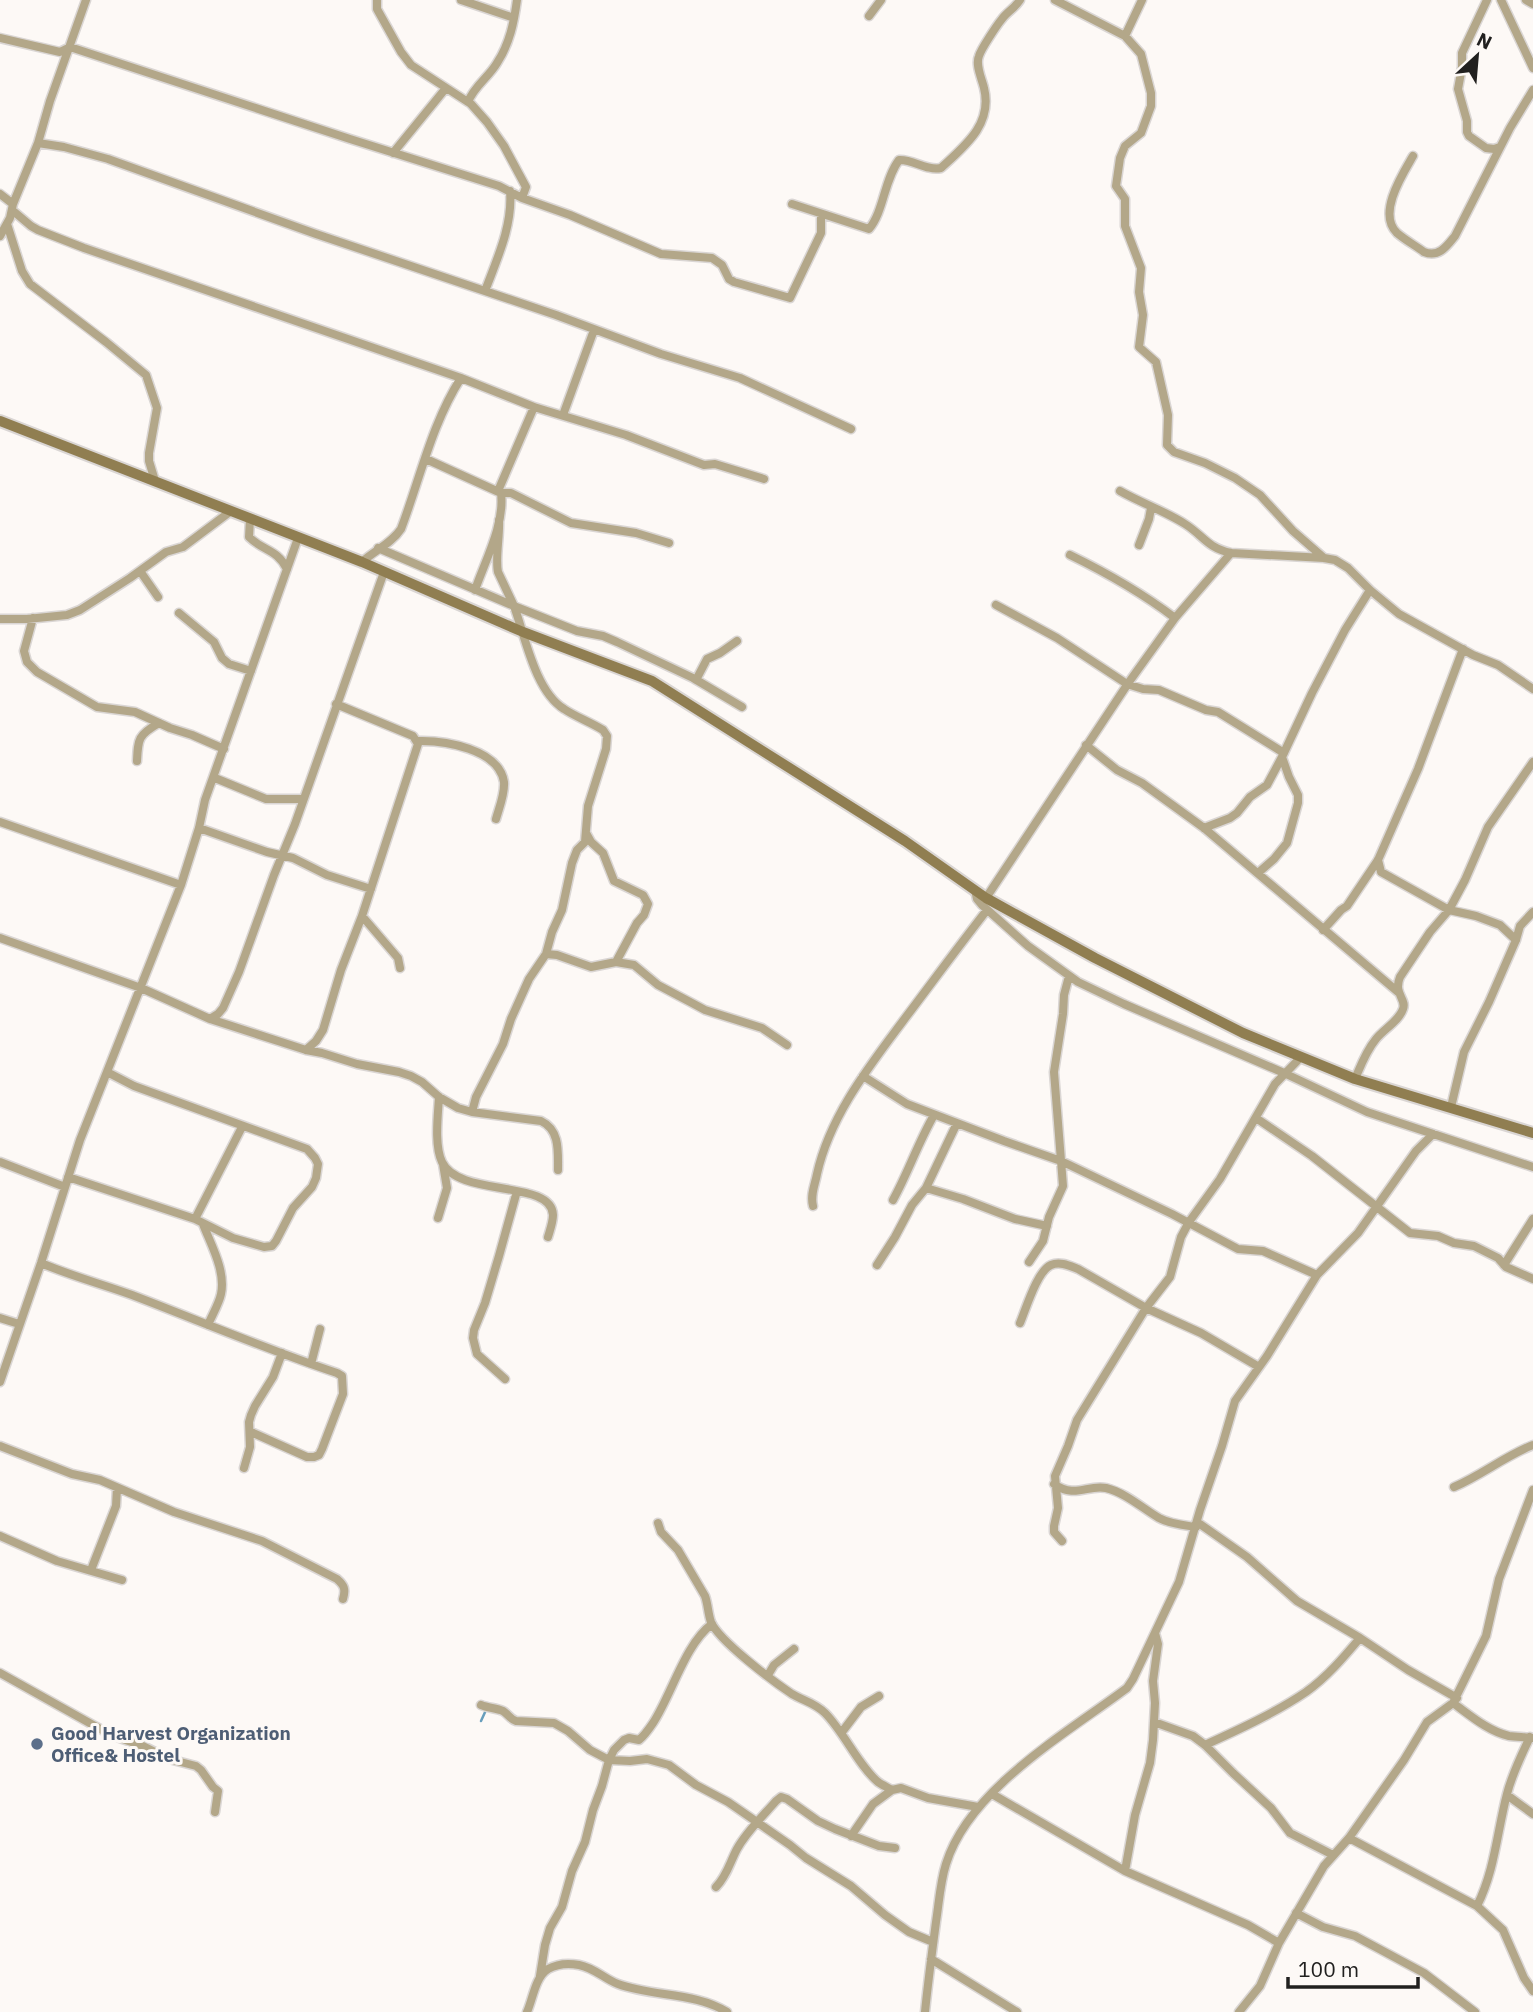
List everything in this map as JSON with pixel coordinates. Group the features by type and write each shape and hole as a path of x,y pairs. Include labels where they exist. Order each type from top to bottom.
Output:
{"main road":[{"path":"0,422 362,562 523,632 652,681 905,841 986,898 1243,1033 1355,1079 1533,1133"}],"street":[{"path":"0,236 38,143 86,0"},
{"path":"377,0 377,9 411,65 468,102 487,121 504,145 526,187 522,198"},
{"path":"461,0 514,18"},
{"path":"468,102 474,90 498,62 512,31 517,0"},
{"path":"869,16 881,0"},
{"path":"792,204 869,229 874,222 888,179 899,160 904,159 934,169 941,168 980,128 987,98 978,66 979,56 1003,18 1020,0"},
{"path":"1055,0 1125,36 1141,54 1151,93 1151,106 1141,133 1125,146 1120,158 1116,186 1125,199 1125,226 1140,265 1139,292 1143,315 1139,347 1156,362 1168,415 1167,445 1174,452 1235,478 1260,495 1293,531 1324,558"},
{"path":"1125,36 1142,0"},
{"path":"1486,0 1462,53 1458,89 1469,136 1486,148 1500,147"},
{"path":"1501,0 1533,68"},
{"path":"1526,0 1533,4"},
{"path":"0,38 60,52 70,47 499,186 522,198 570,215 661,254 712,258 722,265 725,273 734,282 790,298 821,233 821,214"},
{"path":"393,153 446,88"},
{"path":"1413,156 1388,210 1389,217 1395,231 1430,254 1436,254 1445,249 1455,236 1500,147 1533,90"},
{"path":"38,143 108,159 661,354 740,378 851,429"},
{"path":"485,290 505,235 511,205 510,191"},
{"path":"0,194 31,226 50,235 461,378 534,407 626,435 704,466 715,464 764,479"},
{"path":"7,224 22,271 30,284 146,375 157,408 149,453 155,481"},
{"path":"563,415 594,330"},
{"path":"362,562 378,548 391,542 401,529 433,435 461,378"},
{"path":"475,590 502,509 500,492 534,407"},
{"path":"426,459 500,492 511,493 571,523 636,533 669,543"},
{"path":"1120,491 1186,524 1213,548 1231,554 1335,560 1348,568 1399,614 1498,665 1533,689"},
{"path":"1139,545 1152,508"},
{"path":"0,619 67,615 95,601 166,552 183,547 231,511"},
{"path":"250,519 248,531 251,540 279,555 287,569"},
{"path":"472,1112 476,1097 503,1044 529,979 546,954 562,910 572,863 577,850 585,842 588,806 606,750 607,736 603,730 563,709 534,670 514,606 496,566 500,538 499,520"},
{"path":"0,1382 80,1140 181,886 205,800 298,538"},
{"path":"378,548 577,631 617,642 696,680 742,707"},
{"path":"986,898 1127,684 1175,618 1231,554"},
{"path":"1070,555 1111,575 1154,601 1175,618"},
{"path":"140,571 158,597"},
{"path":"210,1018 223,1008 239,972 295,824 384,572"},
{"path":"1204,828 1230,818 1250,797 1267,785 1345,630 1370,590"},
{"path":"996,605 1057,638 1127,684 1159,690 1206,710 1218,712 1283,755 1289,777 1298,795 1298,803 1287,844 1258,873"},
{"path":"179,613 214,642 222,658 229,664 251,671"},
{"path":"33,618 24,651 27,662 37,672 97,707 135,712 224,749"},
{"path":"696,680 707,659 737,641"},
{"path":"1323,930 1347,906 1378,860 1423,756 1463,649"},
{"path":"306,1050 323,1030 418,744 413,736 336,704"},
{"path":"137,761 139,738 159,723"},
{"path":"417,741 433,740 468,749 491,760 505,786 496,819"},
{"path":"1086,746 1204,828 1398,992 1404,1009 1377,1038 1362,1060 1355,1079"},
{"path":"1398,992 1400,977 1430,932 1449,910 1488,827 1533,762"},
{"path":"215,778 266,799 303,799"},
{"path":"0,822 181,886"},
{"path":"199,828 226,839 293,858 327,875 371,889"},
{"path":"586,833 603,853 614,881 643,895 648,904 616,962"},
{"path":"1378,860 1381,872 1449,910 1500,925 1516,940"},
{"path":"975,890 977,900 987,910 1028,946 1078,982 1367,1112 1533,1167"},
{"path":"813,1206 819,1164 840,1114 878,1052 987,910"},
{"path":"1451,1107 1464,1052 1489,1002 1520,926 1533,912"},
{"path":"362,916 387,942 398,958 400,968"},
{"path":"0,938 141,988 210,1018 306,1050 340,1057 357,1065 399,1072 422,1082 439,1097 458,1108 546,1123 554,1131 558,1170"},
{"path":"546,954 591,967 616,962 634,965 658,985 705,1010 762,1028 787,1045"},
{"path":"1029,1262 1043,1241 1063,1186 1054,1072 1069,976"},
{"path":"1062,1541 1054,1532 1058,1508 1054,1484 1057,1469 1077,1420 1146,1308 1170,1277 1181,1237 1189,1222 1220,1178 1271,1090 1301,1057"},
{"path":"68,1177 199,1222 252,1245 264,1247 271,1246 276,1241 293,1208 312,1187 316,1178 317,1164 307,1149 134,1086 107,1072"},
{"path":"863,1076 906,1104 1061,1161 1189,1222 1238,1249 1263,1251 1317,1275"},
{"path":"438,1218 447,1188 437,1123 439,1097"},
{"path":"893,1200 922,1135 934,1115"},
{"path":"1256,1118 1312,1156 1410,1233 1438,1236 1454,1243 1468,1244 1533,1279"},
{"path":"877,1265 912,1205 926,1188 957,1123"},
{"path":"199,1222 242,1126"},
{"path":"925,2012 930,1959 946,1863 954,1844 978,1807 992,1794 1039,1753 1127,1688 1141,1665 1178,1582 1235,1401 1317,1275 1357,1233 1416,1151 1433,1134"},
{"path":"0,1162 65,1187"},
{"path":"443,1164 462,1179 539,1197 549,1204 553,1215 548,1237"},
{"path":"926,1188 1015,1219 1047,1226"},
{"path":"505,1379 477,1354 473,1338 495,1272 517,1191"},
{"path":"1504,1265 1533,1219"},
{"path":"199,1222 218,1261 222,1285 221,1296 208,1325"},
{"path":"41,1263 342,1376 343,1394 319,1455 307,1457 251,1432"},
{"path":"1020,1323 1038,1279 1046,1269 1057,1264 1078,1269 1146,1308 1201,1333 1259,1367"},
{"path":"0,1318 19,1324"},
{"path":"311,1364 320,1329"},
{"path":"244,1468 250,1447 249,1422 282,1353"},
{"path":"0,1446 82,1478 93,1478 154,1505 243,1534 279,1549 337,1579 343,1584 343,1599"},
{"path":"1454,1487 1505,1458 1533,1446"},
{"path":"1054,1484 1072,1491 1103,1487 1110,1489 1138,1503 1158,1518 1173,1523 1196,1525 1247,1557 1297,1601 1455,1700 1473,1719 1492,1730 1531,1738 1512,1776 1492,1869 1477,1906"},
{"path":"91,1570 116,1506 117,1488"},
{"path":"1239,2012 1260,1986 1279,1943 1320,1872 1349,1839 1413,1747 1427,1722 1455,1700 1486,1636 1499,1579 1533,1490"},
{"path":"658,1523 661,1532 678,1550 705,1596 712,1625 740,1654 792,1693 814,1703 842,1732 878,1782 892,1790"},
{"path":"0,1536 57,1562 122,1580"},
{"path":"527,2012 540,1976 550,1928 562,1907 572,1871 585,1842 609,1760 624,1740 639,1740 646,1734 666,1702 689,1654 706,1629 712,1625"},
{"path":"1125,1871 1135,1815 1150,1763 1154,1722 1153,1681 1158,1644 1155,1633"},
{"path":"1205,1745 1248,1726 1307,1691 1333,1669 1360,1639"},
{"path":"768,1675 774,1665 794,1648"},
{"path":"0,1673 111,1735 143,1745 169,1759 190,1763 201,1770 218,1791 215,1812"},
{"path":"842,1732 861,1707 879,1696"},
{"path":"481,1705 500,1710 516,1721 554,1723 590,1750 609,1760 647,1759 669,1765 851,1886 909,1933 933,1942"},
{"path":"1154,1722 1193,1736 1271,1808 1290,1833 1333,1855"},
{"path":"851,1836 873,1804 892,1790 901,1788 928,1798 978,1807"},
{"path":"992,1794 1125,1871 1248,1925 1279,1943"},
{"path":"1507,1795 1533,1814"},
{"path":"716,1888 724,1878 737,1849 781,1797 818,1821 851,1836 887,1848 895,1848"},
{"path":"1349,1839 1477,1906 1503,1930 1524,1978 1533,1991"},
{"path":"1296,1913 1323,1927 1355,1936 1424,1973 1475,2012"},
{"path":"930,1959 1017,2012"},
{"path":"540,1976 546,1970 560,1965 578,1964 593,1969 615,1983 653,1993 700,2000 727,2012"}],"waterway":[{"path":"481,1721 486,1710"}],"place":[{"name":"Good Harvest Organization Office& Hostel","path":"37,1744"}]}
